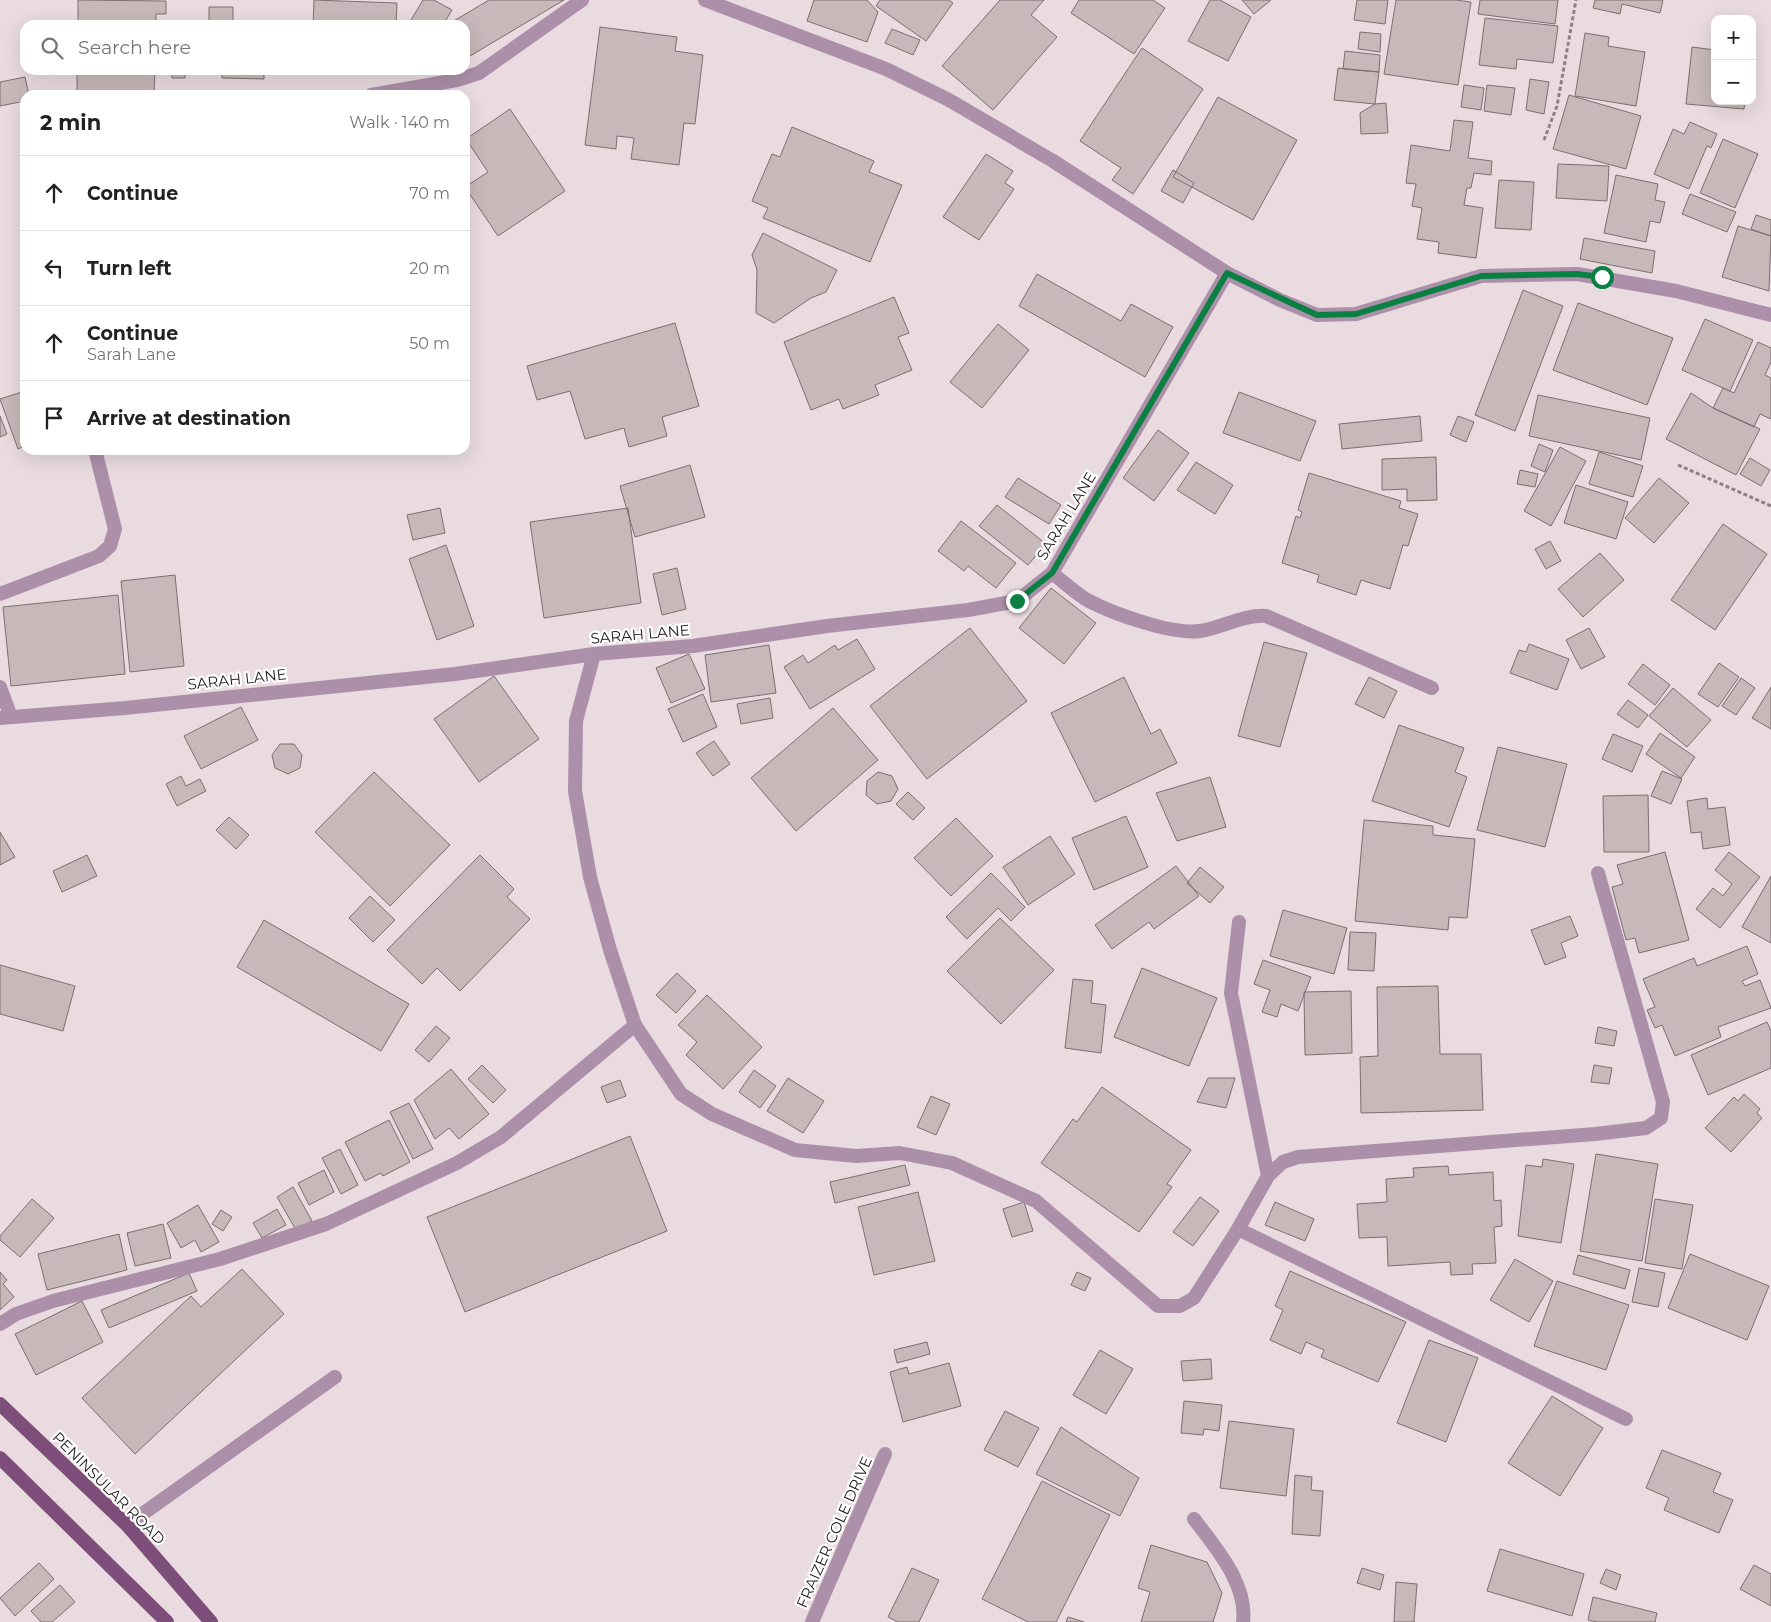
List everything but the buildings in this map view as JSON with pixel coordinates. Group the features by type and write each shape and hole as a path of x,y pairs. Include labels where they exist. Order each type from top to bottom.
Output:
{"main road":[{"name":"PENINSULAR ROAD","path":"0,1404 126,1525 211,1622"},
{"path":"0,1458 167,1622"}],"street":[{"path":"400,90 457,80 479,73 582,0"},
{"path":"705,0 886,69 949,100 1053,160 1227,273 1317,315 1356,314 1481,276 1577,274 1676,291 1771,315"},
{"name":"SARAH LANE","path":"5,718 125,708 455,674 594,654 693,646 827,626 968,610 1017,601 1052,573 1227,273"},
{"path":"0,594 99,556 110,546 115,529 96,455"},
{"path":"1052,573 1088,600 1169,630 1192,633 1212,630 1257,615 1266,616 1432,688"},
{"path":"594,654 576,721 574,791 590,877 610,950 635,1025 681,1094 712,1114 795,1150 856,1156 900,1153 952,1163 1036,1202 1158,1306 1180,1306 1194,1298 1238,1229 1268,1176 1283,1162 1298,1157 1595,1134 1646,1128 1661,1118 1663,1102 1598,873"},
{"path":"0,687 5,718"},
{"path":"1239,922 1231,993 1268,1176"},
{"path":"0,1324 16,1314 53,1301 220,1259 326,1224 457,1163 501,1137 635,1025"},
{"path":"1238,1229 1626,1420"},
{"path":"126,1525 335,1377"},
{"name":"FRAIZER COLE DRIVE","path":"812,1622 885,1454"},
{"path":"1194,1519 1228,1564 1245,1610 1243,1622"}],"path":[{"path":"1544,140 1557,106 1576,0"},
{"path":"1678,465 1771,506"}],"route":[{"path":"1017,601 1052,573 1227,273 1280,300 1317,315 1356,314 1481,276 1577,274 1602,277"}]}
